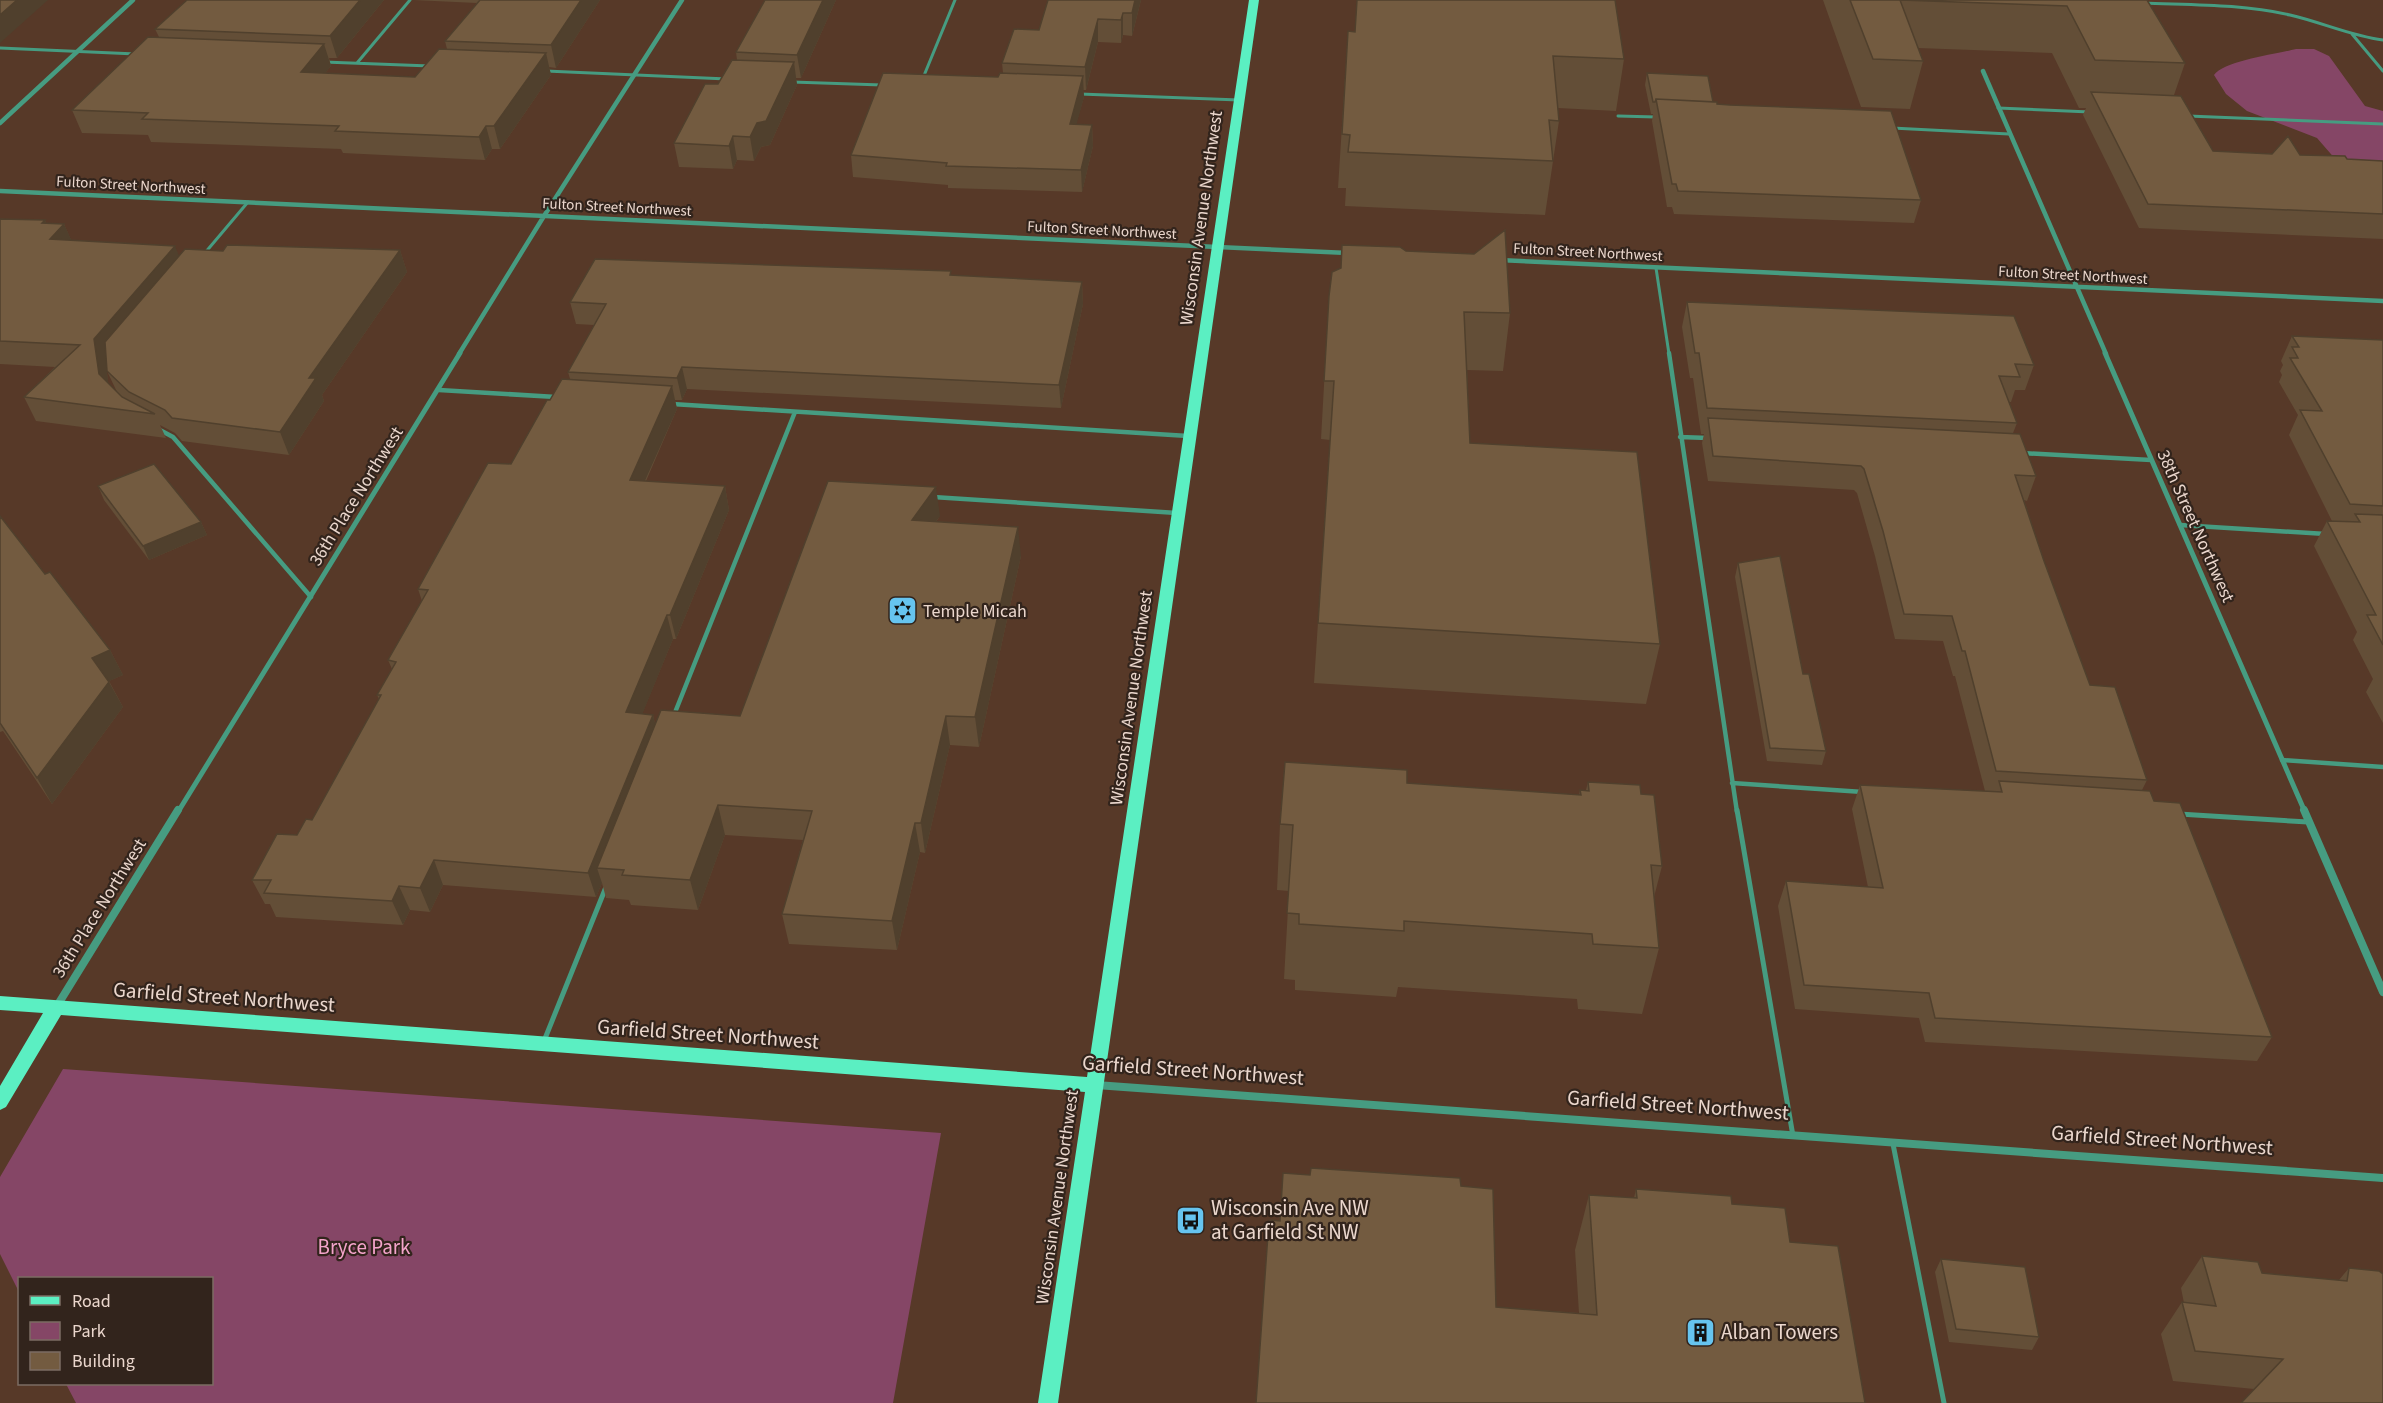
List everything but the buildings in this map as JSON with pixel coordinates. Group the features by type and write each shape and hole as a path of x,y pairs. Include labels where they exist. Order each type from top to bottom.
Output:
{"main road":[{"name":"Wisconsin Avenue Northwest","path":"1048,1403 1254,0"},
{"name":"Garfield Street Northwest","path":"0,1003 1095,1085"},
{"path":"0,1102 56,1007"}],"street":[{"path":"0,123 133,0"},
{"name":"36th Place Northwest","path":"56,1007 439,390 544,216 682,0"},
{"name":"38th Street Northwest","path":"1983,71 2383,992"},
{"name":"Fulton Street Northwest","path":"0,191 1358,254"},
{"name":"Fulton Street Northwest","path":"1489,260 2383,301"},
{"name":"Garfield Street Northwest","path":"1095,1085 2383,1179"}],"lane":[{"path":"357,63 410,0"},
{"path":"920,87 955,0"},
{"path":"2136,3 2259,9 2383,40"},
{"path":"2352,34 2383,70"},
{"path":"0,48 137,54"},
{"path":"322,62 440,67"},
{"path":"536,71 731,79"},
{"path":"790,82 884,86"},
{"path":"1080,94 1239,100"},
{"path":"1998,108 2101,113"},
{"path":"1618,116 1665,118"},
{"path":"2183,116 2383,124"},
{"path":"1890,128 2009,134"},
{"path":"196,263 248,202"},
{"path":"1656,268 1732,783 1793,1136"},
{"path":"439,390 564,397"},
{"path":"668,404 1191,436"},
{"path":"672,720 795,412"},
{"path":"155,427 173,437 311,597"},
{"path":"1680,436 1715,438"},
{"path":"2011,453 2151,460"},
{"path":"925,497 1179,513"},
{"path":"2180,525 2336,534"},
{"path":"2282,760 2383,766"},
{"path":"1732,783 1873,793"},
{"path":"2167,813 2308,822"},
{"path":"543,1044 607,885"},
{"path":"1893,1144 1944,1403"}],"green space":[{"path":"2296,49 2314,49 2329,56 2365,106 2383,111 2383,181 2350,176 2317,138 2247,111 2226,94 2214,75 2239,62"},
{"name":"Bryce Park","path":"63,1069 941,1133 893,1403 76,1403 67,1385 213,1385 213,1277 18,1277 18,1290 0,1254 0,1177"}],"place":[{"name":"Temple Micah","path":"902,611"},
{"name":"Wisconsin Ave NW at Garfield St NW","path":"1190,1220"},
{"name":"Alban Towers","path":"1700,1332"}]}
